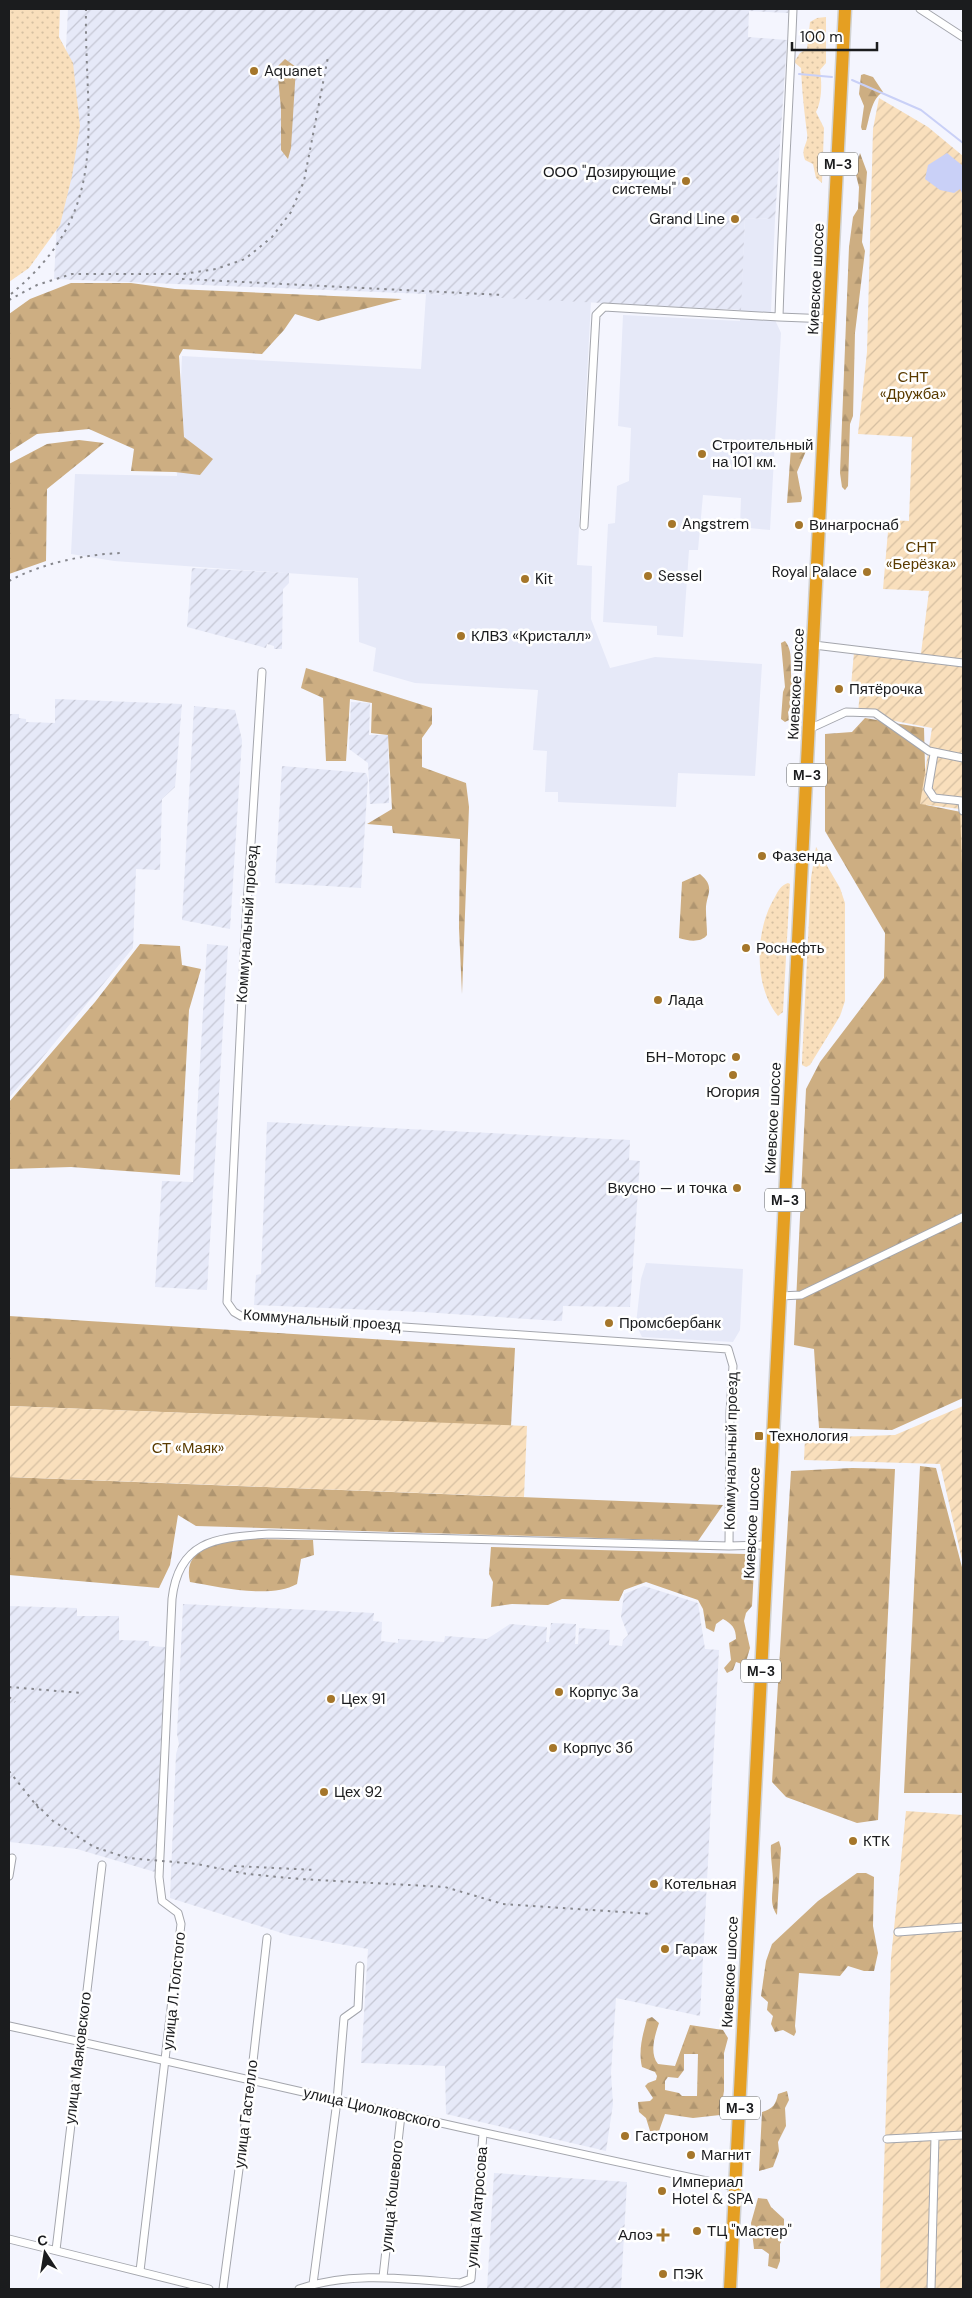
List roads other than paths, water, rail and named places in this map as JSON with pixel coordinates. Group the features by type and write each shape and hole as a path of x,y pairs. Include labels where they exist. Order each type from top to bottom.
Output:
{"highway":[{"name":"Киевское шоссе","path":"730,2289 845,9"}],"street":[{"path":"779,317 781,217 786,184 794,9"},
{"path":"920,9 963,37"},
{"path":"584,526 596,315 604,307 830,319"},
{"path":"814,645 963,663"},
{"name":"Коммунальный проезд","path":"262,672 245,937 227,1302 234,1312 241,1316 728,1349 733,1366 730,1412 729,1546 767,1545"},
{"path":"809,729 846,712 875,713 934,754 963,758"},
{"path":"934,754 928,789 934,798 963,801 963,811"},
{"path":"780,1296 801,1295 963,1218"},
{"name":"улица Л.Толстого","path":"140,2271 181,1924 178,1913 162,1901 159,1877 172,1599 181,1565 188,1556 207,1542 224,1538 269,1534 729,1546"},
{"path":"9,1876 12,1858"},
{"name":"улица Маяковского","path":"56,2250 102,1865"},
{"path":"898,1932 963,1927"},
{"name":"улица Гастелло","path":"223,2289 251,2079 267,1938"},
{"path":"313,2284 337,2101 344,2018 358,2008 360,1966"},
{"name":"улица Циолковского","path":"9,2026 251,2079 337,2101 483,2134 736,2188"},
{"name":"улица Кошевого","path":"383,2277 401,2115"},
{"name":"улица Матросова","path":"383,2277 460,2283 471,2279 483,2134"},
{"path":"887,2139 963,2135"},
{"path":"930,2289 935,2137"},
{"path":"9,2239 209,2289"},
{"path":"299,2289 313,2284 383,2277"}],"water":[{"path":"947,153 963,166 963,195 960,189 954,193 940,190 925,179 928,165"}],"waterway":[{"path":"799,74 832,77"},
{"path":"852,80 921,110 963,143"}],"railway":[{"path":"11,294 44,262 66,230 79,197 86,163 89,127 86,9"},
{"path":"9,300 37,285 72,274 183,274 216,269 245,259 272,237 291,212 304,181 328,57"},
{"path":"182,279 504,295"},
{"path":"9,581 50,564 94,555 123,553"},
{"path":"9,1687 82,1693"},
{"path":"9,1697 15,1702"},
{"path":"9,1771 40,1810"},
{"path":"36,1804 53,1821 94,1847 128,1858 197,1864 247,1874 300,1879 445,1887 503,1904 651,1914"},
{"path":"234,1866 314,1870"}],"place":[{"name":"Aquanet","path":"254,71"},
{"name":"ООО \"Дозирующие системы\"","path":"686,181"},
{"name":"Grand Line","path":"735,219"},
{"name":"Строительный на 101 км.","path":"702,454"},
{"name":"Angstrem","path":"672,524"},
{"name":"Винагроснаб","path":"799,525"},
{"name":"Royal Palace","path":"867,572"},
{"name":"Sessel","path":"648,576"},
{"name":"Kit","path":"525,579"},
{"name":"КЛВЗ «Кристалл»","path":"461,636"},
{"name":"Пятёрочка","path":"839,689"},
{"name":"Фазенда","path":"762,856"},
{"name":"Роснефть","path":"746,948"},
{"name":"Лада","path":"658,1000"},
{"name":"БН-Моторс","path":"736,1057"},
{"name":"Югория","path":"733,1075"},
{"name":"Вкусно — и точка","path":"737,1188"},
{"name":"Промсбербанк","path":"609,1323"},
{"name":"Технология","path":"759,1436"},
{"name":"Корпус 3a","path":"559,1692"},
{"name":"Цех 91","path":"331,1699"},
{"name":"Корпус 3б","path":"553,1748"},
{"name":"Цех 92","path":"324,1792"},
{"name":"КТК","path":"853,1841"},
{"name":"Котельная","path":"654,1884"},
{"name":"Гараж","path":"665,1949"},
{"name":"Гастроном","path":"625,2136"},
{"name":"Магнит","path":"691,2155"},
{"name":"Империал Hotel & SPA","path":"662,2191"},
{"name":"ТЦ \"Мастер\"","path":"697,2231"},
{"name":"Алоэ","path":"663,2235"},
{"name":"ПЭК","path":"663,2274"}],"park label":[{"name":"СНТ «Дружба»","path":"913,386"},
{"name":"СНТ «Берёзка»","path":"921,556"},
{"name":"СТ «Маяк»","path":"188,1448"}]}
